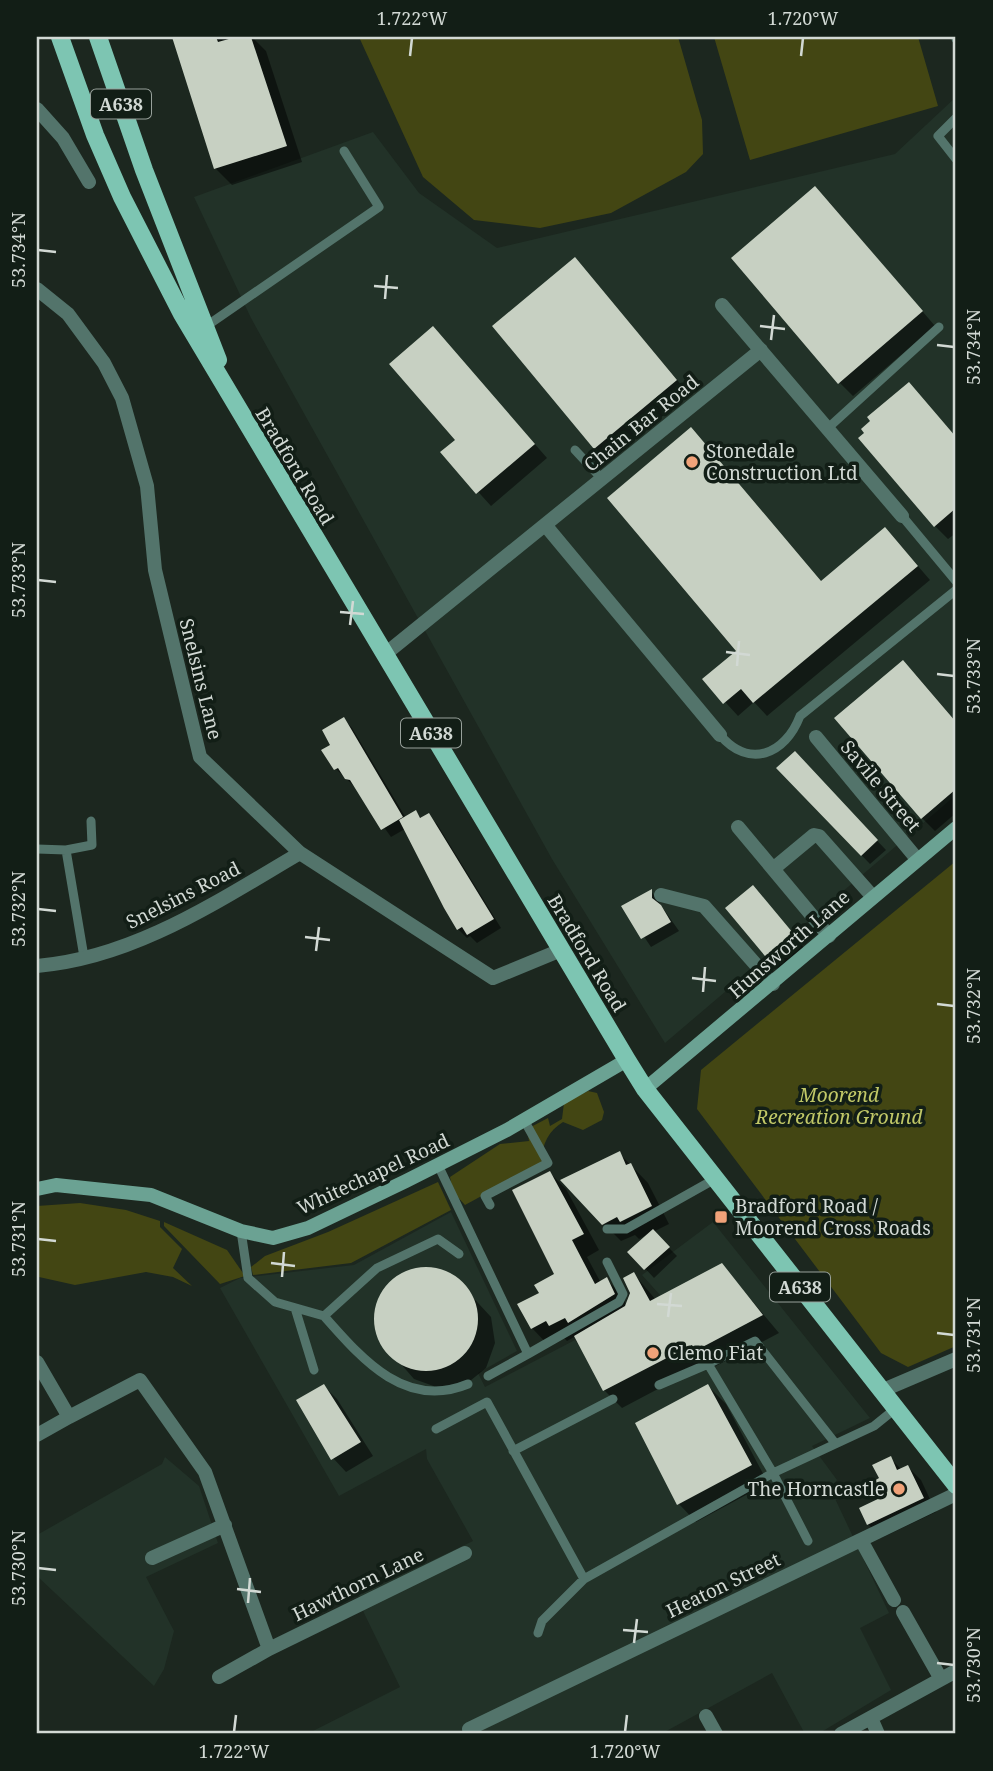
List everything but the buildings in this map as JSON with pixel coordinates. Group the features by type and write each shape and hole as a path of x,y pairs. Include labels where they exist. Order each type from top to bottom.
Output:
{"main road":[{"name":"Bradford Road","path":"60,37 95,135 122,197 182,314 234,406 627,1060 645,1089 956,1485"},
{"name":"Bradford Road","path":"98,37 144,170 234,406"}],"street":[{"path":"37,109 63,138 89,182"},
{"name":"Snelsins Lane","path":"37,289 68,314 104,362 122,398 147,486 155,570 200,757 300,853 493,978 561,950"},
{"path":"722,304 902,516"},
{"name":"Chain Bar Road","path":"384,655 761,350"},
{"path":"546,526 720,734"},
{"name":"Savile Street","path":"816,737 917,859"},
{"path":"738,827 829,936"},
{"name":"Hunsworth Lane","path":"645,1089 956,828"},
{"path":"773,869 814,835 819,836 873,897"},
{"name":"Snelsins Road","path":"37,966 117,950 183,921 300,853"},
{"path":"661,895 704,906 773,984"},
{"name":"Whitechapel Road","path":"37,1189 56,1185 151,1195 241,1231 272,1238 308,1228 438,1165 524,1120 627,1060"},
{"path":"881,1391 956,1359"},
{"path":"37,1362 69,1417"},
{"path":"37,1435 140,1380 205,1472 269,1649"},
{"name":"Heaton Street","path":"469,1729 956,1494"},
{"path":"152,1558 225,1525"},
{"path":"861,1540 894,1600"},
{"name":"Hawthorn Lane","path":"219,1677 269,1649 465,1553"},
{"path":"904,1612 941,1679"},
{"path":"841,1734 956,1671"},
{"path":"706,1716 716,1734"},
{"path":"871,1718 878,1734"}],"lane":[{"path":"956,118 938,136 956,159"},
{"path":"205,327 379,207 344,151"},
{"path":"828,428 939,327"},
{"path":"575,450 602,479"},
{"path":"902,516 956,581"},
{"path":"720,734 728,745 747,754 767,754 793,732 800,716 956,590"},
{"path":"37,849 66,850 92,845 91,821"},
{"path":"66,850 84,957"},
{"path":"491,1205 485,1196 548,1163 524,1120"},
{"path":"438,1165 528,1354"},
{"path":"607,1229 626,1229 715,1178"},
{"path":"241,1231 248,1278 275,1302 324,1316 363,1360 407,1389 457,1388 468,1384"},
{"path":"324,1316 377,1268 438,1239 459,1254"},
{"path":"488,1376 619,1303 623,1294 607,1262"},
{"path":"295,1308 314,1370"},
{"path":"659,1385 755,1341 835,1443"},
{"path":"708,1364 773,1473 808,1541"},
{"path":"513,1451 613,1399"},
{"path":"436,1429 486,1402 584,1579"},
{"path":"538,1633 542,1621 584,1579 773,1473 874,1426 895,1409"}],"shaded area":[{"path":"956,97 956,795 665,1043 552,859 251,318 194,197 373,132 419,193 497,248 895,154"},
{"path":"451,1212 517,1351 478,1373 485,1387 575,1340 580,1348 577,1342 660,1295 642,1275 713,1222 870,1418 812,1446 837,1480 830,1488 889,1613 860,1628 891,1690 818,1734 805,1734 772,1673 661,1734 307,1734 400,1687 364,1613 359,1595 473,1541 427,1459 426,1449 339,1496 220,1288 240,1278 354,1265"},
{"path":"165,1457 199,1486 218,1543 146,1577 174,1631 164,1669 154,1686 37,1576 37,1535 162,1464"}],"green space":[{"path":"359,37 678,37 702,120 703,154 686,172 611,213 540,228 474,220 423,177"},
{"path":"714,37 918,37 938,106 750,160"},
{"name":"Moorend Recreation Ground","path":"956,861 956,1346 908,1367 881,1353 697,1109 701,1070"},
{"path":"588,1091 597,1093 604,1112 602,1120 583,1130 563,1122 553,1130 547,1140 542,1163 465,1205 453,1192 450,1177 500,1144 529,1141 527,1129 548,1118 550,1126 562,1119 564,1103"},
{"path":"438,1182 451,1210 351,1263 253,1275 251,1267 265,1256 328,1232"},
{"path":"80,1203 126,1210 160,1221 160,1227 182,1249 173,1268 192,1286 173,1277 146,1272 75,1285 39,1277 37,1206"},
{"path":"164,1222 227,1250 245,1276 220,1284 164,1226"}],"place":[{"name":"Stonedale Construction Ltd","path":"692,462"},
{"name":"Bradford Road / Moorend Cross Roads","path":"721,1217"},
{"name":"Clemo Fiat","path":"653,1353"},
{"name":"The Horncastle","path":"899,1489"}]}
